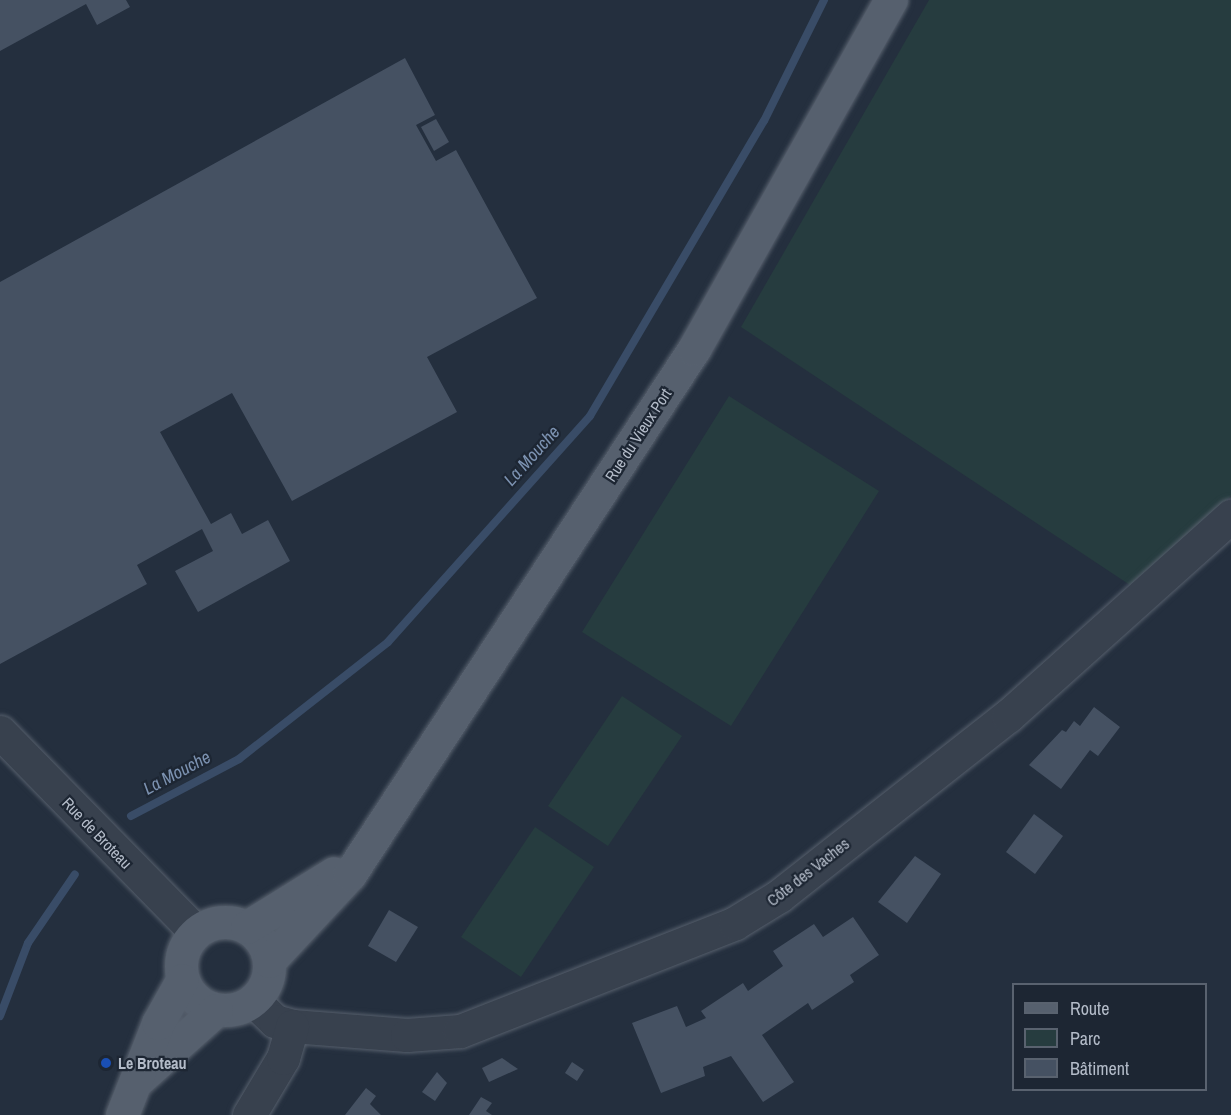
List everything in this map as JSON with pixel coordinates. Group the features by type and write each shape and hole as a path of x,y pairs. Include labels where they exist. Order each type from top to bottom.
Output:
{"main road":[{"name":"Rue du Vieux Port","path":"269,961 350,874 694,349 891,0"},
{"path":"247,927 361,855"},
{"path":"123,1115 158,1023 182,980 182,954 196,932 221,921 247,927 266,947 269,961 263,990 254,1001 216,1010 137,1081"},
{"path":"182,980 195,999 216,1010"}],"street":[{"name":"Côte des Vaches","path":"292,1026 407,1035 460,1031 644,963 750,915 1008,716 1231,516"},
{"name":"Rue de Broteau","path":"0,732 196,932"},
{"path":"249,1115 283,1058 292,1026 275,1021 254,1001"}],"green space":[{"path":"929,0 1231,0 1231,496 1130,585 741,327"},
{"path":"729,396 879,491 731,726 582,632"},
{"path":"622,696 682,736 608,846 548,806"},
{"path":"535,827 594,867 521,977 461,937"}],"building":[{"path":"0,0 126,0 130,7 97,25 86,4 0,51"},
{"path":"405,58 435,115 416,125 436,161 456,150 537,298 427,357 457,412 292,501 232,393 160,432 211,524 231,513 242,534 268,520 290,561 198,612 175,571 213,551 202,529 137,565 147,584 0,664 0,282"},
{"path":"436,119 449,142 434,151 421,127"},
{"path":"1094,707 1120,727 1098,756 1090,750 1061,789 1029,765 1062,730 1066,732 1074,721 1080,726"},
{"path":"1034,814 1063,836 1035,874 1006,852"},
{"path":"915,856 941,874 907,923 878,902"},
{"path":"389,910 418,927 396,962 368,946"},
{"path":"853,917 879,955 850,975 854,982 812,1010 808,1003 762,1035 794,1082 763,1102 731,1056 703,1067 705,1076 661,1093 632,1023 677,1006 686,1027 706,1018 701,1011 743,983 748,991 783,966 773,951 814,924 823,937"},
{"path":"502,1058 518,1069 489,1082 482,1068"},
{"path":"572,1062 584,1070 577,1081 565,1073"},
{"path":"437,1072 447,1083 435,1101 422,1092"},
{"path":"366,1088 376,1096 370,1104 381,1115 345,1115"},
{"path":"481,1097 492,1103 486,1111 492,1115 469,1115"}],"waterway":[{"name":"La Mouche","path":"131,816 239,759 388,642 590,416 764,121 824,0"},
{"name":"La Mouche","path":"0,1016 28,943 75,874"}],"place":[{"name":"Le Broteau","path":"106,1063"}]}
